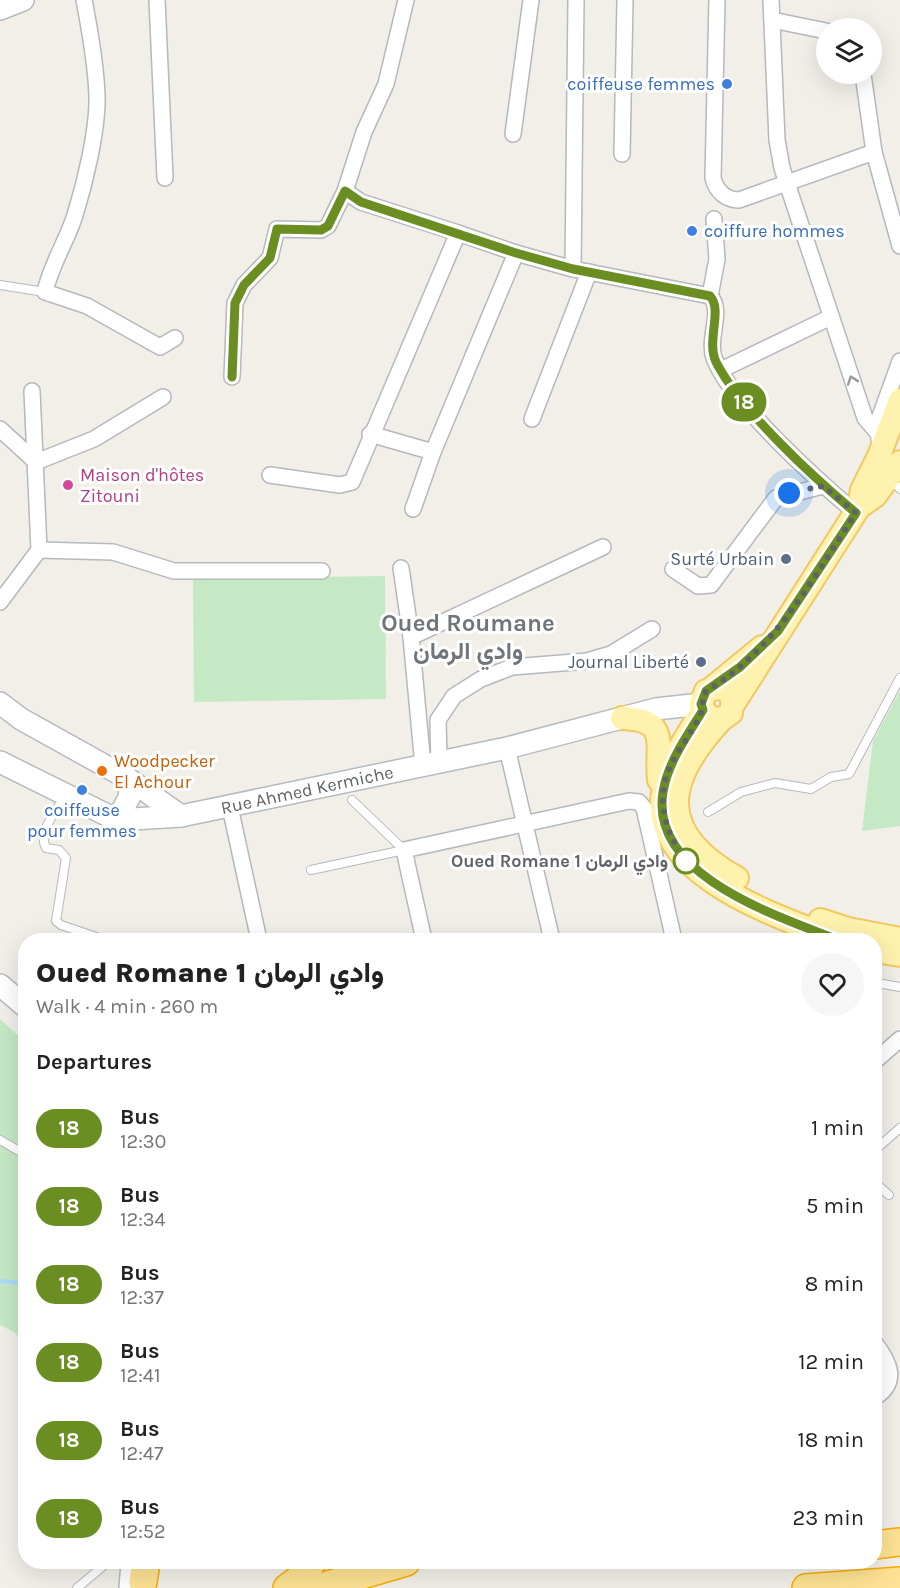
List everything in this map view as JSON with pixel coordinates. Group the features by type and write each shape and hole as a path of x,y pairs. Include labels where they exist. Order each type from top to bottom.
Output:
{"highway":[{"path":"882,1544 900,1542"},
{"path":"287,1588 303,1576 308,1569"},
{"path":"318,1588 382,1569"},
{"path":"806,1588 900,1581"}],"main road":[{"path":"0,9 23,0"},
{"path":"857,510 871,500 890,462 900,400"},
{"path":"821,933 746,901 703,876 689,865 670,837 662,805 663,791 671,765 747,662 778,631 857,510 862,490 890,462"},
{"path":"0,703 21,719 127,778 181,816"},
{"path":"714,705 677,789 677,808 690,840 713,864 820,920 869,933"},
{"name":"Rue Ahmed Kermiche","path":"0,762 117,820 181,816 507,748 656,709 714,705"},
{"path":"622,718 638,718 655,728 659,735 661,759 658,774 663,791"},
{"path":"117,820 130,796 127,778"},
{"path":"882,935 900,939"},
{"path":"882,952 900,955"},
{"path":"0,985 18,1000"}],"street":[{"path":"84,0 97,98 87,168 74,216 54,263 45,292 87,306 160,347 175,338"},
{"path":"157,0 165,178"},
{"path":"232,377 235,303 244,285 270,258 277,229 321,230 328,226 345,191 364,132 386,84 406,0"},
{"path":"513,134 531,0"},
{"path":"573,269 576,0"},
{"path":"622,154 625,0"},
{"path":"717,0 713,112 715,186 729,199 739,200 874,153"},
{"path":"771,0 777,140 786,182 865,418 890,462"},
{"path":"772,20 816,29"},
{"path":"864,84 874,153 900,246"},
{"path":"345,191 361,202 516,253 573,269 710,296"},
{"path":"714,219 717,260 710,296 716,305 712,344 721,370 749,409 823,486 857,510"},
{"path":"270,475 340,484 352,482 370,434 458,233"},
{"path":"413,509 433,452 516,253"},
{"path":"532,419 589,272"},
{"path":"721,370 831,317"},
{"path":"890,462 900,361"},
{"path":"0,602 39,550 34,491 36,462 32,390"},
{"path":"36,462 94,439 163,397"},
{"path":"0,429 36,462"},
{"path":"370,434 433,452"},
{"path":"673,569 698,586 711,585 776,498 823,486"},
{"path":"411,637 603,547"},
{"path":"39,550 113,552 174,571 322,571"},
{"path":"401,568 431,764"},
{"path":"431,764 438,720 454,696 482,679 512,667 587,661 611,654 652,629"},
{"path":"507,748 550,933"},
{"path":"422,933 404,850 629,801 639,802 644,808 672,933"},
{"path":"230,807 257,933"},
{"path":"882,1055 900,1039"},
{"path":"882,1354 890,1368 888,1387 882,1392"}],"lane":[{"path":"0,285 45,292"},
{"path":"708,812 741,792 776,783 811,789 831,777 849,774 900,678"},
{"path":"65,796 44,833 43,842 46,848 59,850 66,858 56,921 87,933"},
{"path":"352,800 404,850"},
{"path":"311,870 404,850"},
{"path":"883,984 900,987"},
{"path":"882,1144 900,1128"},
{"path":"0,1140 18,1150"},
{"path":"882,1188 890,1195"},
{"path":"77,1588 100,1569"}],"green space":[{"path":"385,576 386,699 194,702 193,579"},
{"path":"900,691 900,826 862,831 873,741"},
{"path":"0,1019 18,1036 18,1336 0,1325"}],"waterway":[{"path":"0,1281 18,1283"}],"bus line":[{"name":"18","path":"232,377 235,303 244,285 270,258 277,229 282,227 321,230 332,221 345,191 361,202 516,253 573,269 705,293 710,296 716,305 712,344 715,359 721,370 749,409 823,486 856,513 778,631 753,656 706,691 702,697 703,710 671,765 663,791 664,819 670,837 679,852 689,865 703,876 746,901 820,933"}],"place":[{"name":"coiffeuse femmes","path":"727,84"},
{"name":"coiffure hommes","path":"692,231"},
{"name":"Maison d'hôtes Zitouni","path":"68,485"},
{"name":"Surté Urbain","path":"786,559"},
{"name":"Journal Liberté","path":"701,662"},
{"name":"Woodpecker El Achour","path":"102,771"},
{"name":"coiffeuse pour femmes","path":"82,790"},
{"name":"Oued Romane 1 وادي الرمان","path":"686,861"}],"district":[{"name":"Oued Roumane وادي الرمان","path":"468,637"}],"route":[{"path":"686,861 689,865 670,837 664,819 663,791 671,765 703,710 702,697 706,691 753,656 778,631 856,513 823,486 789,493"}]}
